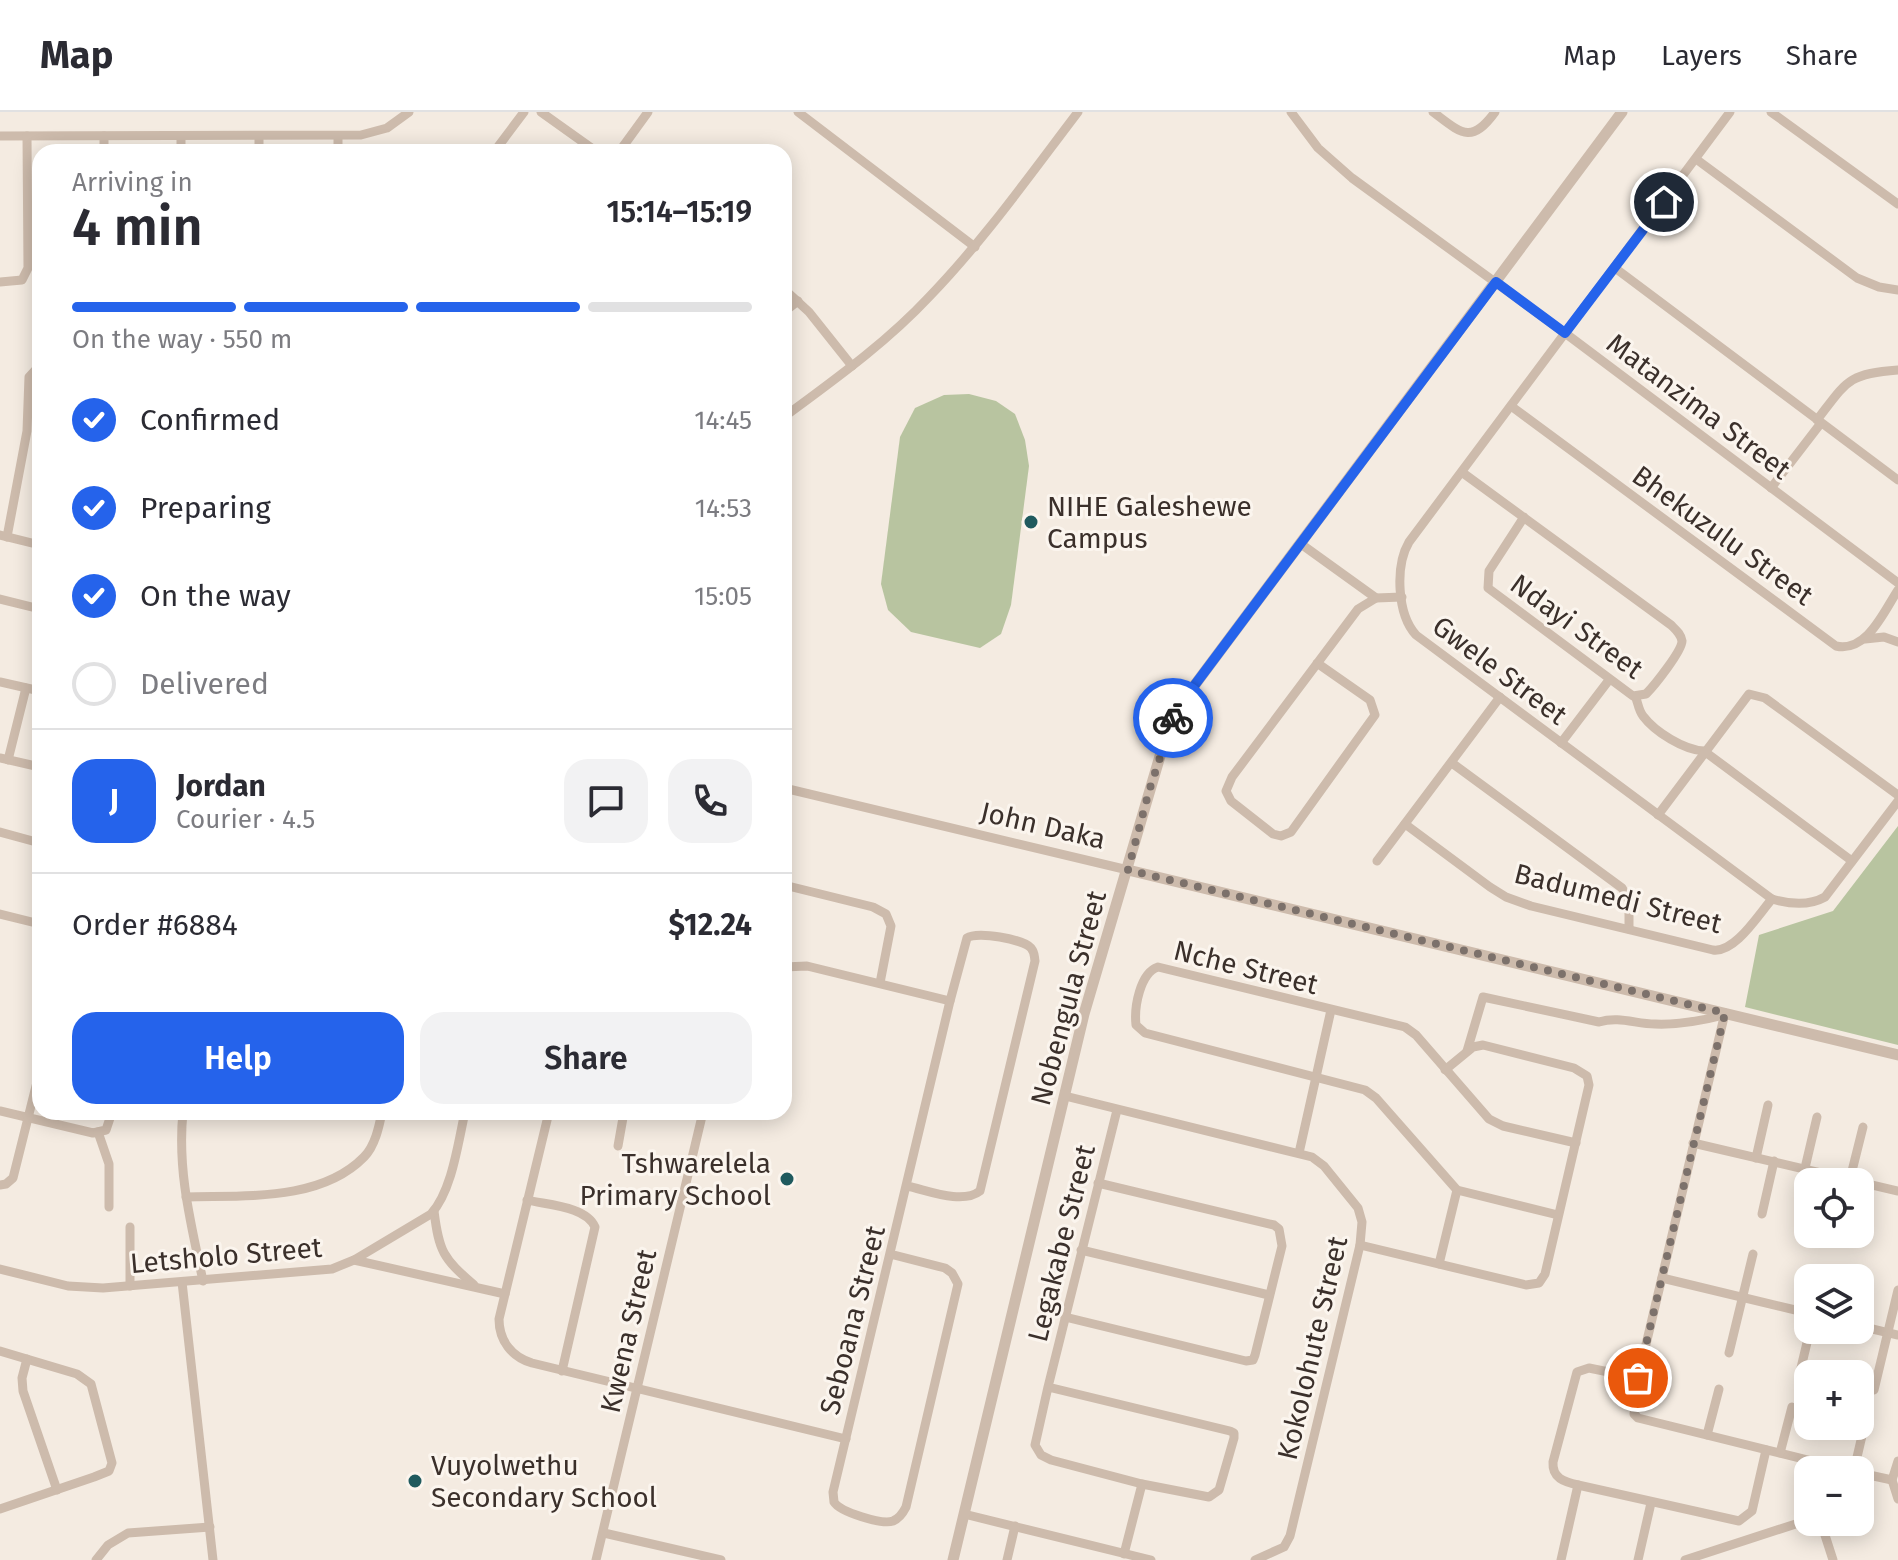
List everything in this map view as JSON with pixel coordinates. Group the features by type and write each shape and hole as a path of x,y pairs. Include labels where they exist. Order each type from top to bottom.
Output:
{"street":[{"path":"0,136 361,135 387,128 409,112"},
{"path":"500,144 524,112"},
{"path":"541,112 586,144"},
{"path":"625,144 648,112"},
{"path":"798,112 975,247"},
{"path":"792,411 852,366 927,299 975,247 1078,112"},
{"name":"Matanzima Street","path":"1291,112 1332,162 1898,583"},
{"path":"1433,112 1460,132 1469,133 1478,132 1495,112"},
{"name":"Nobengula Street","path":"953,1560 1084,1014 1168,729 1177,710 1622,112"},
{"name":"Gwele Street","path":"1730,112 1405,549 1402,558 1402,597 1407,624 1416,635 1772,899"},
{"path":"1771,112 1898,204"},
{"path":"0,282 22,280 28,268 27,136"},
{"path":"104,136 104,144"},
{"path":"181,136 181,144"},
{"path":"259,136 259,144"},
{"path":"338,136 338,144"},
{"path":"1696,159 1857,278 1879,287 1898,290"},
{"path":"1615,268 1898,480"},
{"path":"792,296 852,366"},
{"path":"792,306 798,301"},
{"path":"1771,488 1851,379 1873,371 1898,370"},
{"path":"32,374 29,377 27,431 4,536 32,543"},
{"name":"Bhekuzulu Street","path":"1511,406 1836,646 1852,647 1865,639"},
{"name":"Ndayi Street","path":"1463,473 1524,517 1671,625 1680,635 1681,646 1649,691 1636,698 1488,588 1489,571 1524,517"},
{"path":"1301,544 1376,598"},
{"path":"1865,639 1898,590"},
{"path":"1317,663 1370,700 1375,715 1291,832 1281,836 1273,834 1231,801 1226,791 1232,777 1317,663 1358,609 1376,598 1402,597"},
{"path":"0,599 32,607"},
{"path":"1865,639 1884,637 1898,642"},
{"path":"1561,743 1609,680"},
{"path":"0,682 32,689"},
{"path":"26,688 4,759 32,765"},
{"path":"1658,815 1749,694 1758,695 1898,798 1820,900 1796,903 1772,899"},
{"path":"1377,861 1500,697"},
{"path":"1636,698 1644,718 1688,749 1704,751 1852,861"},
{"path":"1452,763 1622,888 1629,901 1629,929"},
{"name":"John Daka","path":"792,790 1898,1055"},
{"name":"Badumedi Street","path":"1405,824 1506,897 1531,906 1720,951 1732,946 1772,899"},
{"path":"0,832 32,841"},
{"path":"792,887 873,907 886,914 891,926 880,983"},
{"path":"0,914 32,922"},
{"name":"Seboana Street","path":"547,1120 499,1325 511,1352 524,1361 562,1371 846,1439 964,943 972,934 978,933 1025,944 1032,949 1035,961 980,1191 967,1198 907,1186"},
{"path":"792,967 807,966 950,1001"},
{"name":"Nche Street","path":"1457,1190 1371,1094 1354,1086 1145,1033 1136,1025 1135,1017 1147,973 1158,967 1405,1027 1416,1035 1495,1123 1576,1143"},
{"path":"1467,1051 1483,997 1599,1022 1612,1018 1651,1024 1686,1024 1724,1014 1633,1410 1638,1418 1794,1456"},
{"path":"1299,1153 1331,1010"},
{"path":"1360,1245 1526,1285 1539,1283 1545,1274 1589,1085 1582,1072 1488,1045 1478,1045 1467,1051 1445,1070"},
{"name":"Kokolohute Street","path":"1065,1096 1312,1157 1324,1166 1358,1208 1362,1222 1360,1245 1290,1536 1288,1542 1277,1551 1255,1560"},
{"path":"0,1185 13,1178 32,1100"},
{"path":"1756,1158 1768,1105"},
{"name":"Legakabe Street","path":"1048,1387 1234,1433 1223,1483 1213,1495 1198,1496 1142,1484 1051,1460 1041,1455 1035,1441 1048,1387 1065,1317 1081,1250 1117,1110"},
{"path":"0,1111 86,1132 98,1132 109,1125 110,1120"},
{"path":"1693,1143 1805,1168 1817,1117"},
{"path":"182,1120 181,1144 186,1197 203,1281"},
{"path":"186,1197 280,1193 325,1181 363,1158 375,1138 380,1120"},
{"path":"463,1120 444,1195 434,1211 441,1251 451,1266 476,1287"},
{"path":"618,1146 623,1120"},
{"name":"Kwena Street","path":"596,1560 701,1120"},
{"path":"1851,1168 1863,1127"},
{"path":"98,1132 109,1164 109,1207"},
{"path":"1762,1214 1774,1161"},
{"path":"1065,1317 1250,1361 1255,1355 1283,1240 1279,1229 1274,1225 1098,1183"},
{"path":"1874,1186 1898,1191"},
{"path":"1439,1264 1457,1190 1558,1215"},
{"path":"527,1200 578,1212 587,1216 595,1227 595,1239 562,1371"},
{"name":"Letsholo Street","path":"0,1269 79,1288 323,1272 354,1260 434,1211"},
{"path":"130,1227 130,1286"},
{"path":"1081,1250 1269,1295"},
{"path":"846,1439 833,1492 834,1502 844,1512 894,1521 906,1507 958,1284 945,1268 890,1254"},
{"path":"1729,1353 1753,1254"},
{"path":"354,1260 505,1294"},
{"path":"1662,1278 1794,1310"},
{"path":"182,1282 213,1560"},
{"path":"1874,1390 1898,1290"},
{"path":"1874,1330 1898,1335"},
{"path":"0,1351 77,1374 91,1384 111,1467 94,1477 0,1509"},
{"path":"27,1359 23,1370 23,1391 57,1490"},
{"path":"1638,1378 1589,1368 1575,1374 1552,1466 1558,1477 1651,1503 1732,1520 1744,1519 1752,1511 1766,1450"},
{"path":"1707,1435 1719,1389"},
{"path":"1780,1453 1792,1407"},
{"path":"1898,1461 1892,1480 1898,1499"},
{"path":"1874,1476 1892,1480"},
{"path":"1124,1554 1142,1484"},
{"path":"1561,1560 1578,1485"},
{"path":"1638,1560 1651,1503"},
{"path":"964,1514 1151,1560"},
{"path":"1685,1560 1794,1525"},
{"path":"1007,1560 1015,1526"},
{"path":"96,1560 108,1545 128,1533 210,1527"},
{"path":"604,1533 721,1560"},
{"path":"1825,1536 1833,1560"}],"green space":[{"path":"969,394 996,401 1015,414 1025,440 1029,466 1011,605 1001,634 980,648 911,632 888,610 881,584 900,437 915,408 944,395"},
{"path":"1898,826 1898,1045 1745,1007 1759,935 1833,911"}],"way so far":[{"path":"1173,718 1128,870 1725,1013 1638,1378"}],"place":[{"name":"NIHE Galeshewe Campus","path":"1031,522"},
{"name":"Tshwarelela Primary School","path":"787,1179"},
{"name":"Vuyolwethu Secondary School","path":"415,1481"}],"route":[{"path":"1173,718 1496,282 1565,333 1664,202"}]}
